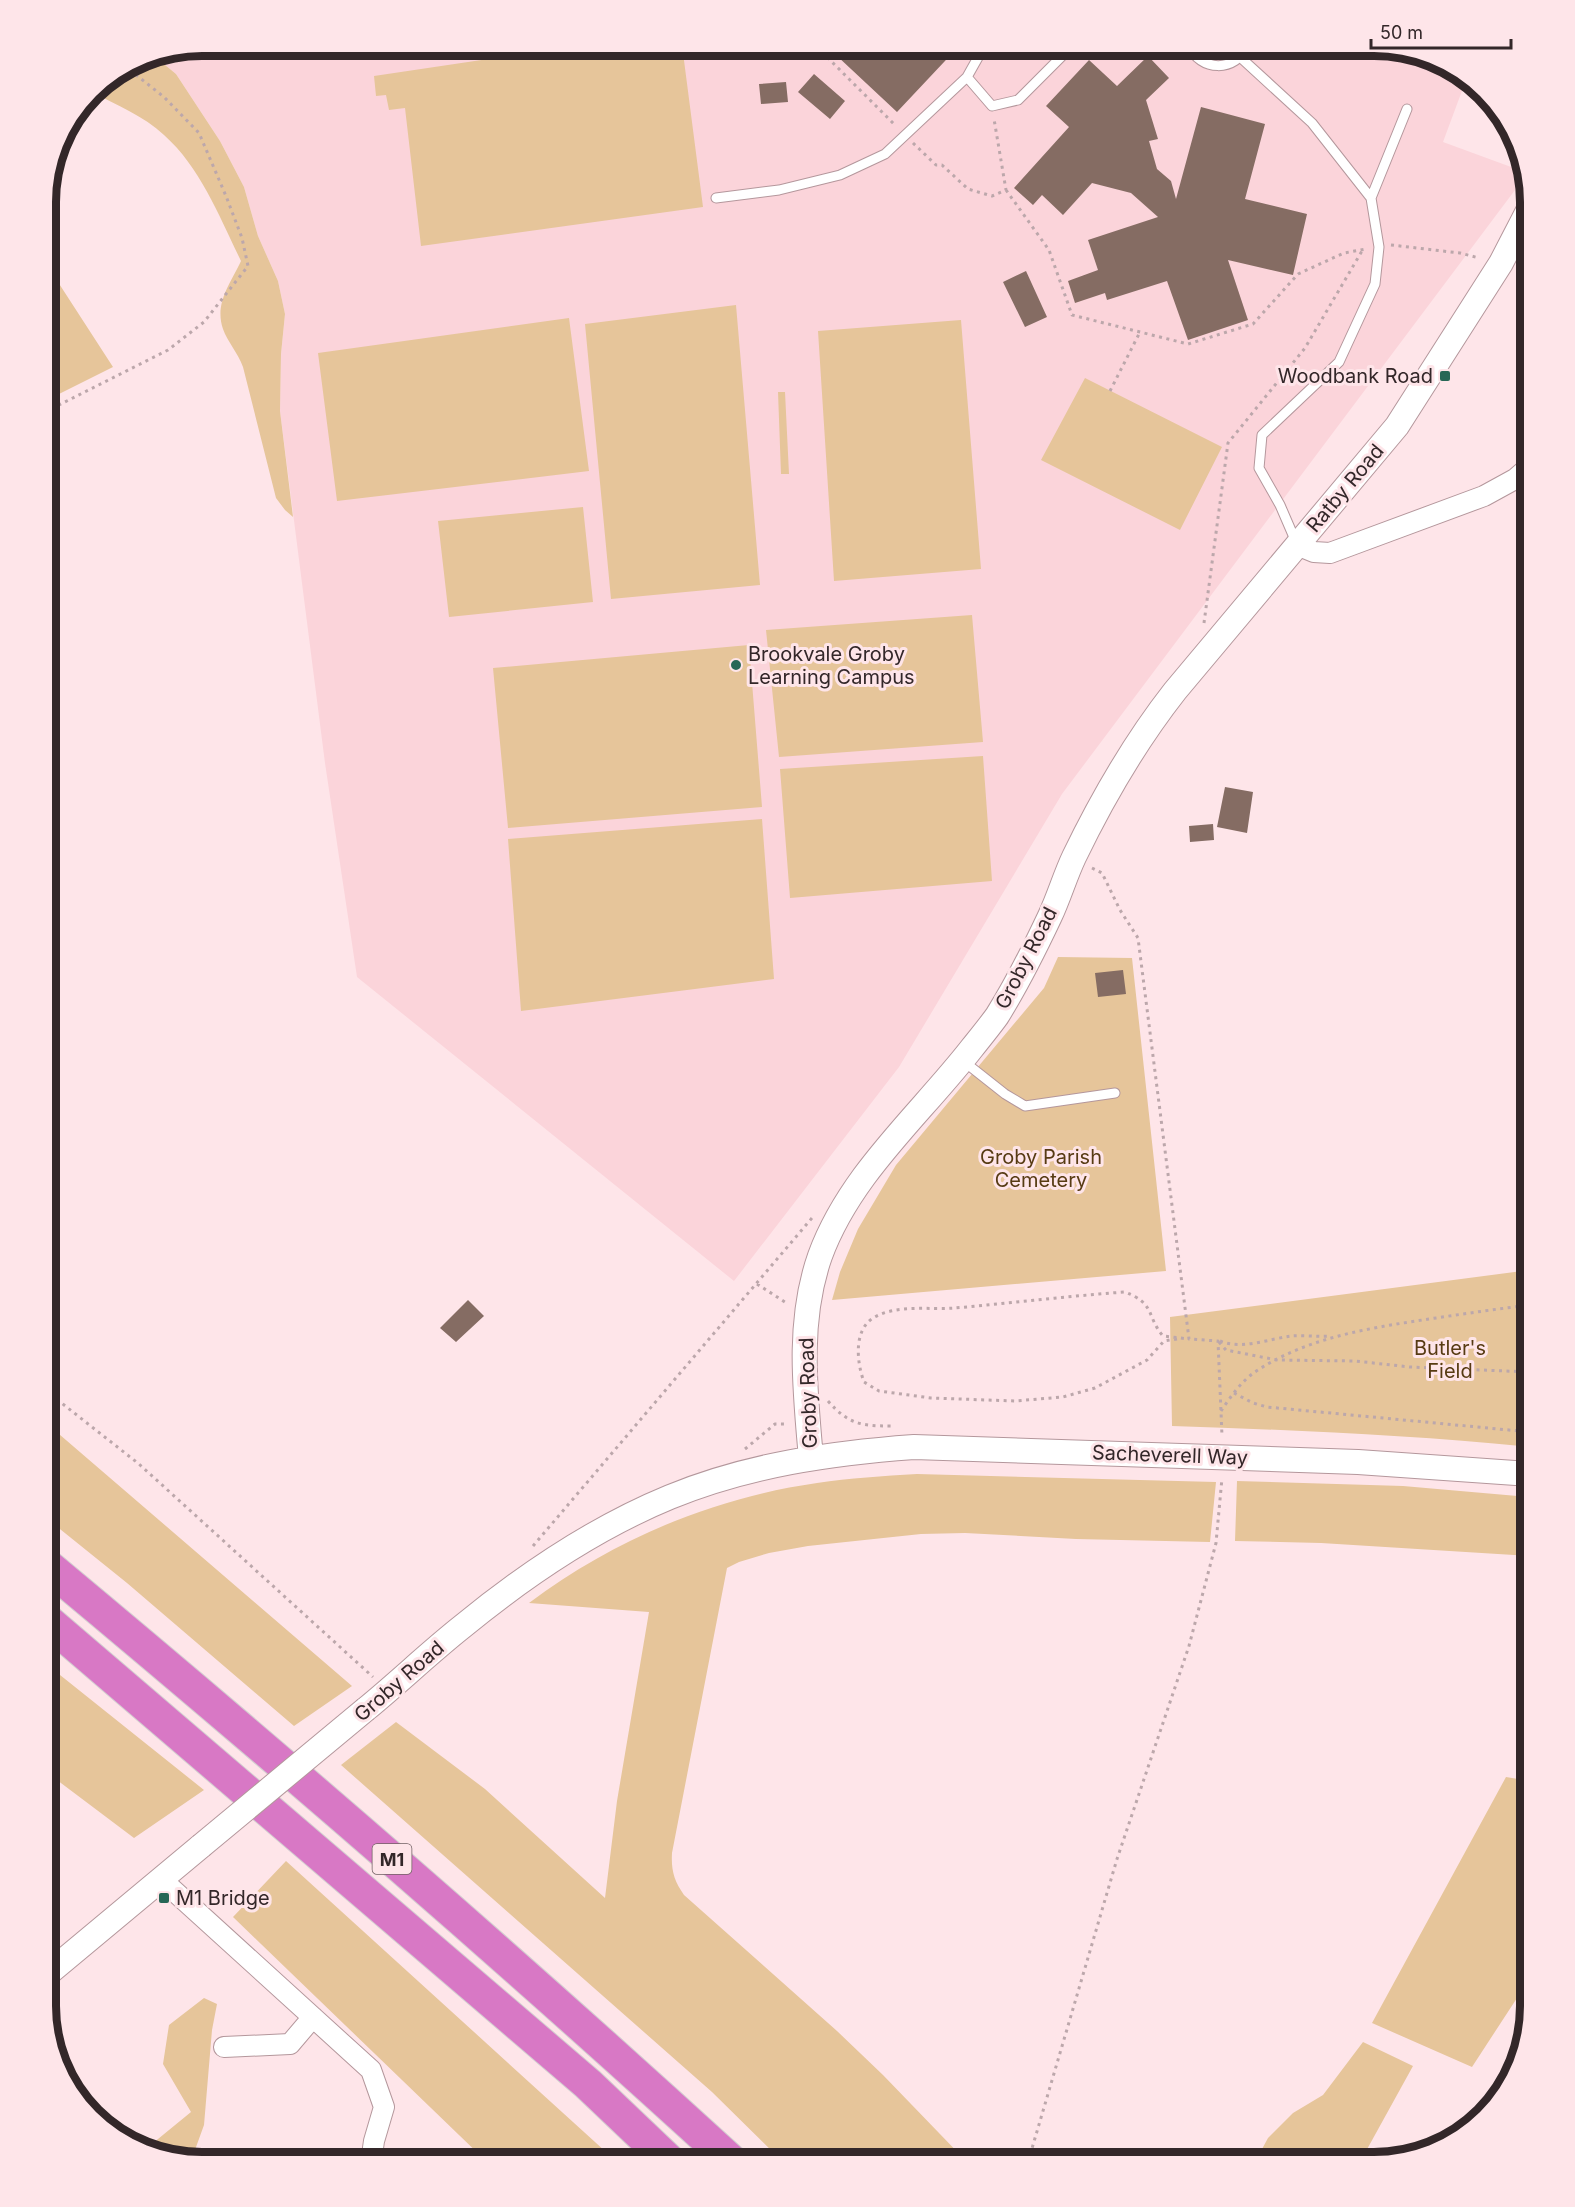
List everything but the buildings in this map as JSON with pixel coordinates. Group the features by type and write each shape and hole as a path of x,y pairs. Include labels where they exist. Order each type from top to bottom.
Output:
{"highway":[{"name":"M1","path":"56,1573 228,1716 564,2008 720,2151"},
{"name":"M1","path":"56,1628 588,2084 659,2151"}],"street":[{"name":"Ratby Road","path":"1520,229 1501,263 1397,426 1297,545 1314,552 1330,553 1484,496 1520,475"},
{"name":"Groby Road","path":"56,1967 463,1626 568,1550 670,1497 749,1471 811,1458 803,1358 807,1317 820,1257 834,1224 851,1193 996,1017 1023,970 1050,915 1074,858 1146,728 1297,545"},
{"name":"Sacheverell Way","path":"811,1458 914,1447 1223,1446 1380,1463 1520,1473"},
{"path":"162,1880 371,2070 384,2107 373,2151"},
{"path":"224,2047 290,2044 313,2017"}],"lane":[{"path":"716,198 779,190 840,175 885,154 967,77 979,56"},
{"path":"967,77 992,106 1018,100 1062,56"},
{"path":"1195,56 1213,66 1223,66 1240,57 1312,123 1371,198 1379,248 1375,284 1339,362 1262,435 1259,468 1280,505 1297,545"},
{"path":"1371,198 1407,109"},
{"path":"962,1060 1005,1094 1025,1106 1115,1093"}],"path":[{"path":"826,56 936,165 942,165 968,189 992,196 1006,190"},
{"path":"56,406 168,350 204,322 248,266 242,238 199,133 164,98 133,73"},
{"path":"992,106 1006,190 1048,250 1072,315 1188,344 1253,324 1298,274 1344,253 1392,245 1460,253"},
{"path":"1110,391 1140,332"},
{"path":"1074,858 1102,873 1120,910 1138,938 1189,1339"},
{"path":"531,1548 816,1214"},
{"path":"757,1284 807,1317"},
{"path":"1177,1339 1163,1336 1156,1328 1150,1311 1139,1298 1125,1292 954,1308 895,1311 873,1318 864,1328 858,1358 864,1382 879,1391 931,1398 1015,1401 1063,1397 1095,1388 1147,1360 1164,1341 1189,1339 1245,1344 1293,1336 1335,1336"},
{"path":"1221,1411 1256,1370 1335,1336 1369,1328 1520,1306"},
{"path":"1218,1341 1226,1350 1277,1360 1355,1361 1520,1372"},
{"path":"1031,2152 1117,1859 1189,1646 1216,1543 1223,1446 1218,1341"},
{"path":"1234,1393 1267,1407 1520,1431"},
{"path":"825,1398 845,1418 858,1424 901,1426"},
{"path":"56,1399 139,1464 388,1691"},
{"path":"1212,1435 1223,1446"}],"shaded area":[{"name":"Brookvale Groby Learning Campus","path":"192,56 1383,56 1420,63 1446,75 1463,87 1443,142 1516,169 1518,186 1062,794 899,1067 734,1281 357,977 325,763 280,411 281,354 285,314 278,281 258,236 244,187 220,141 176,74 161,61"}],"green space":[{"path":"508,56 683,56 703,207 421,246 405,108 389,110 386,95 376,96 374,76"},
{"path":"161,61 176,74 220,141 244,187 258,236 278,281 285,314 281,354 280,411 293,517 276,498 243,367 225,334 221,320 222,302 241,261 208,194 189,163 164,135 130,111 100,96 121,80"},
{"path":"56,279 113,367 56,396"},
{"path":"736,305 760,585 611,599 585,324"},
{"path":"569,318 589,471 337,501 318,353"},
{"path":"961,320 981,569 834,581 818,331"},
{"path":"1085,378 1222,447 1180,530 1041,460"},
{"path":"778,392 785,392 789,474 781,474"},
{"path":"583,507 593,602 449,617 438,521"},
{"path":"972,615 983,742 779,757 766,630"},
{"path":"749,645 762,807 508,828 493,668"},
{"path":"983,756 992,881 790,898 780,769"},
{"path":"762,819 774,979 521,1011 508,839"},
{"name":"Groby Parish Cemetery","path":"1058,957 1132,958 1166,1271 832,1300 840,1272 858,1229 896,1165 1044,988"},
{"name":"Butler's Field","path":"1520,1271 1520,1446 1441,1439 1172,1426 1170,1317"},
{"path":"56,1431 352,1686 294,1726 127,1583 56,1526"},
{"path":"917,1474 1216,1482 1210,1542 1076,1539 965,1533 921,1534 808,1546 769,1553 727,1568 672,1853 676,1880 684,1895 837,2031 957,2152 772,2151 712,2092 341,1765 396,1722 485,1789 605,1898 617,1801 649,1612 529,1603 561,1580 595,1560 665,1525 740,1499 778,1490 854,1478"},
{"path":"1237,1481 1403,1486 1520,1496 1520,1555 1321,1543 1235,1541"},
{"path":"56,1672 204,1790 134,1838 56,1779"},
{"path":"1506,1777 1520,1779 1520,1993 1472,2067 1372,2023"},
{"path":"286,1861 605,2151 476,2151 233,1917"},
{"path":"204,1998 217,2004 212,2030 204,2125 195,2151 173,2149 153,2143 191,2112 163,2064 169,2025"},
{"path":"1363,2042 1413,2066 1366,2152 1260,2152 1268,2138 1293,2113 1323,2095"}],"place":[{"name":"Woodbank Road","path":"1445,376"},
{"name":"Brookvale Groby Learning Campus","path":"736,665"},
{"name":"M1 Bridge","path":"164,1898"}]}
